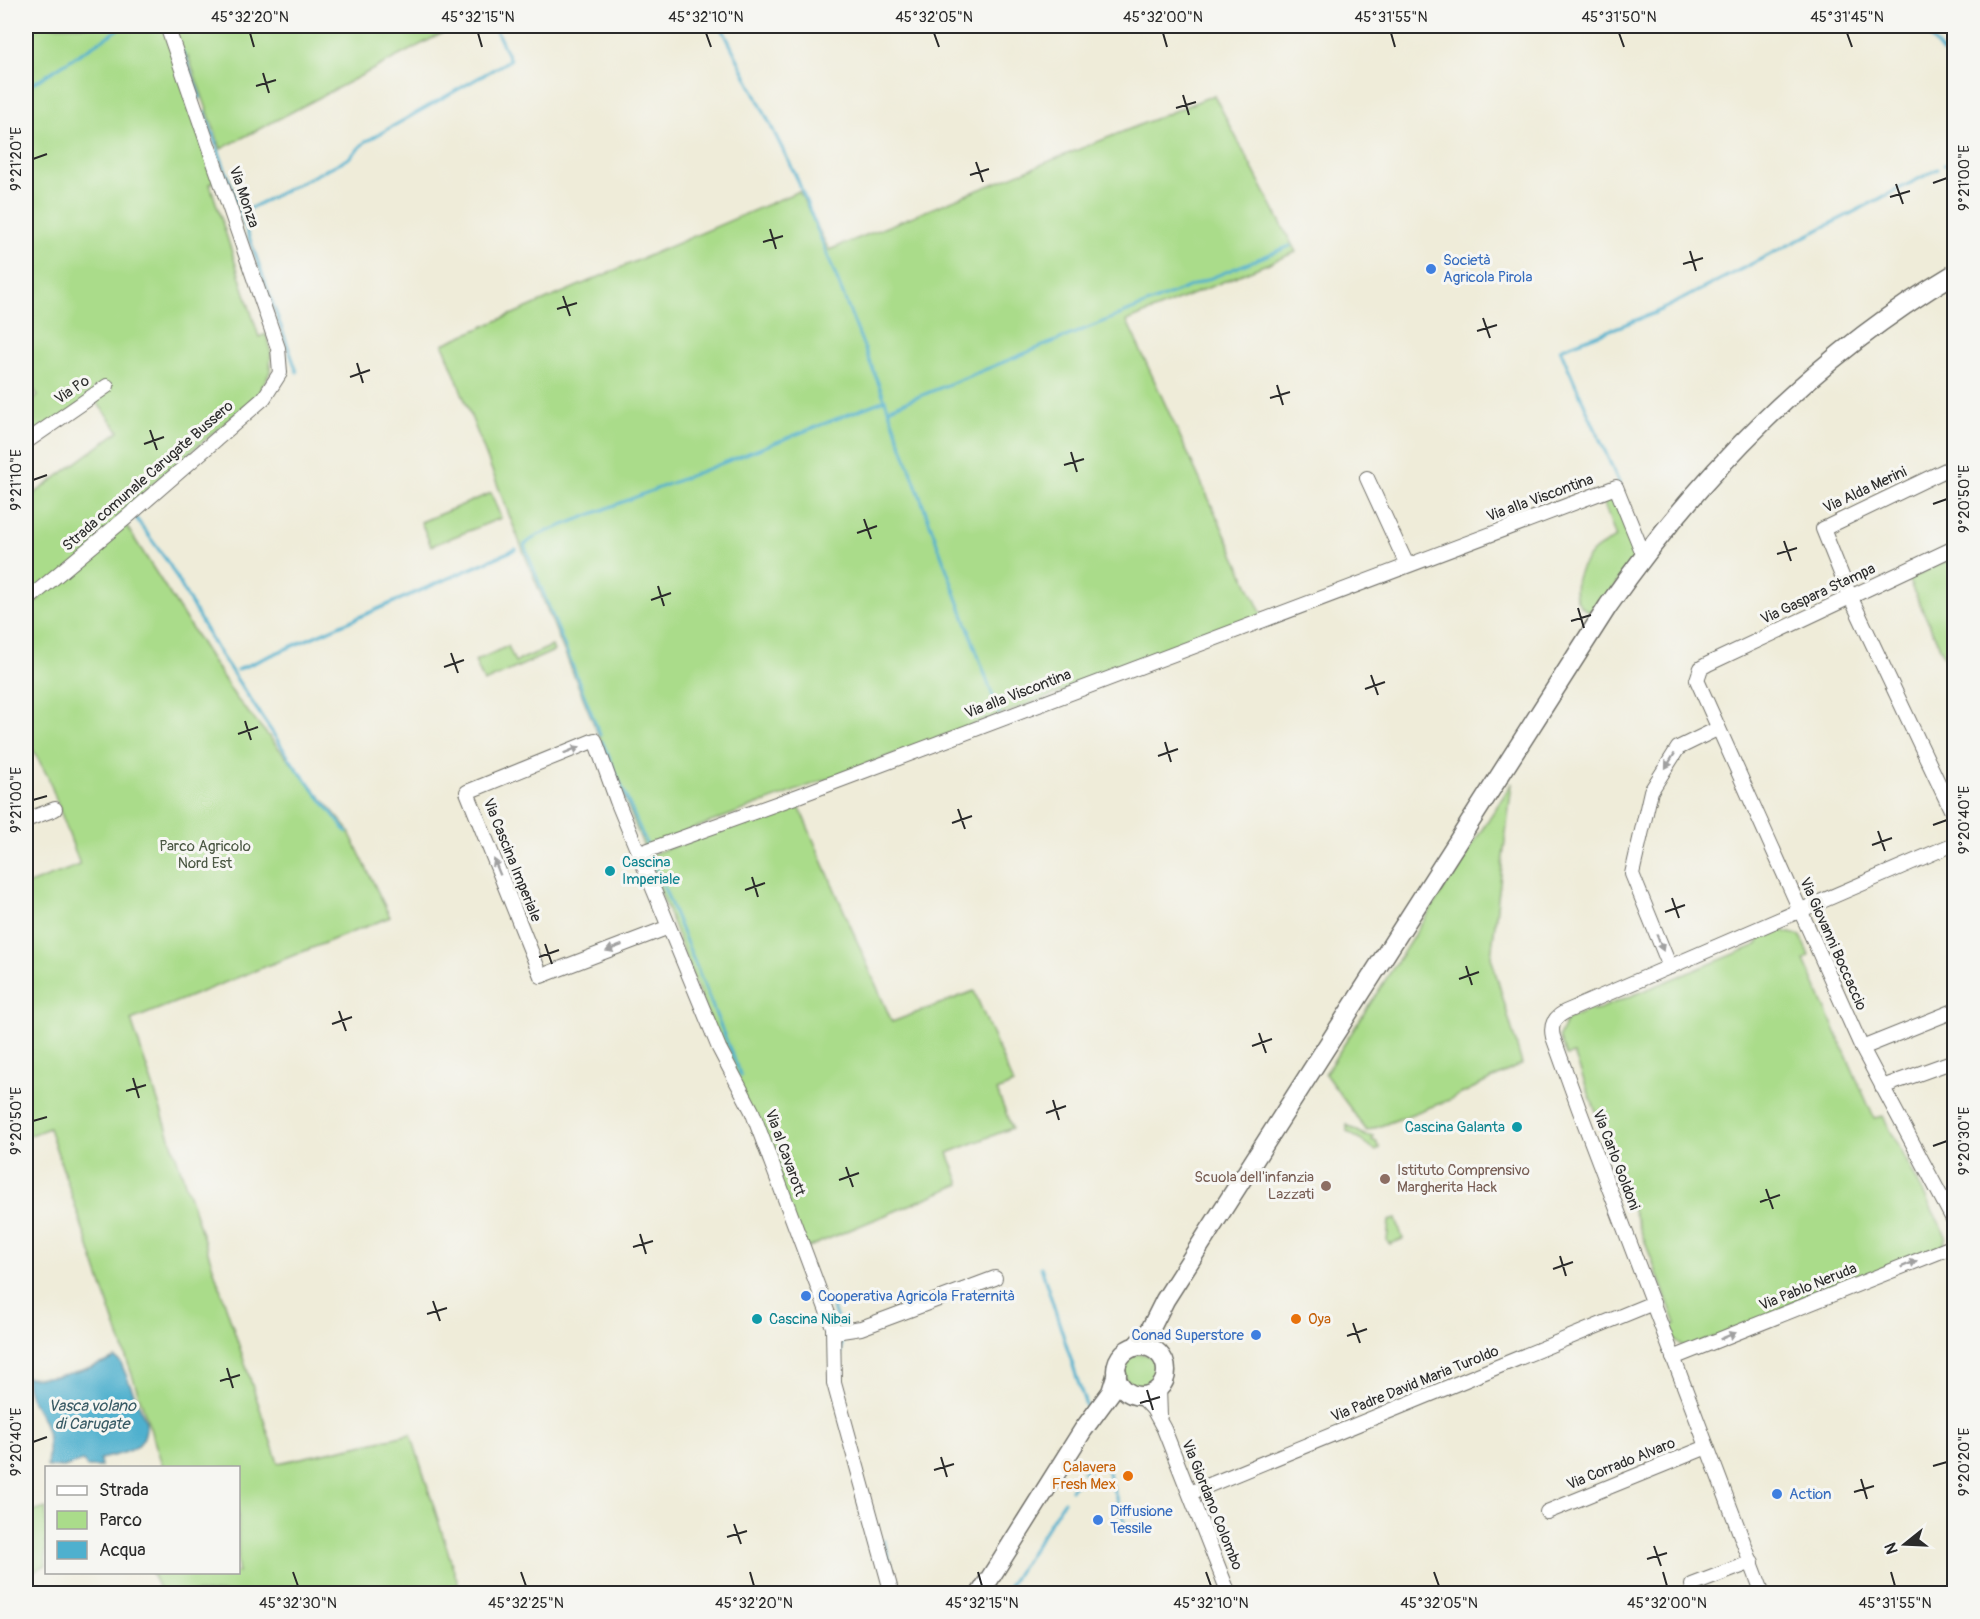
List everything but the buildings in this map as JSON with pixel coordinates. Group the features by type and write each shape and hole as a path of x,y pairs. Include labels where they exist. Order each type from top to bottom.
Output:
{"main road":[{"path":"980,1593 1083,1430 1111,1392 1121,1357 1135,1347 1150,1330 1165,1300 1608,606 1644,556 1719,467 1781,405 1859,339 1954,274"},
{"path":"1083,1430 1114,1405 1139,1395 1152,1393 1159,1388 1166,1371 1157,1336 1165,1300"},
{"path":"1135,1347 1151,1348 1161,1357"},
{"path":"1117,1373 1123,1388 1139,1395"}],"street":[{"name":"Via Monza","path":"167,26 278,348 280,363 278,380"},
{"name":"Strada comunale Carugate Bussero","path":"31,597 264,398 278,380"},
{"name":"Via Po","path":"26,442 107,386"},
{"name":"Via Alda Merini","path":"1850,596 1823,529 1954,466"},
{"path":"1367,478 1407,565"},
{"name":"Via alla Viscontina","path":"640,853 798,796 1616,487 1644,556"},
{"name":"Via Gaspara Stampa","path":"1698,673 1704,666 1719,658 1954,548"},
{"path":"1850,596 1954,816"},
{"name":"Via Giovanni Boccaccio","path":"1698,673 1698,685 1717,729 1862,1048 1882,1088 1924,1159 1954,1221"},
{"path":"1670,967 1632,874 1651,791 1678,748 1717,729"},
{"name":"Via al Cavarott","path":"595,740 719,1048 752,1111 835,1332 834,1383 892,1593"},
{"name":"Via Cascina Imperiale","path":"595,740 467,792 541,976 669,927"},
{"path":"26,820 56,809"},
{"name":"Via Carlo Goldoni","path":"1764,1593 1673,1358 1551,1031 1554,1020 1565,1012 1954,844"},
{"path":"1862,1048 1954,1011"},
{"path":"1882,1088 1954,1061"},
{"name":"Via Pablo Neruda","path":"1673,1358 1954,1246"},
{"path":"835,1332 861,1328 995,1278"},
{"name":"Via Padre David Maria Turoldo","path":"1190,1493 1653,1304"},
{"name":"Via Giordano Colombo","path":"1159,1388 1159,1411 1164,1429 1229,1593"},
{"name":"Via Giordano Colombo","path":"1139,1395 1153,1409 1164,1429"},
{"name":"Via Corrado Alvaro","path":"1547,1512 1707,1447"},
{"path":"1692,1585 1752,1562"}],"green space":[{"name":"Parco Agricolo Nord Est","path":"26,26 456,26 221,149 188,56 182,59 218,179 210,184 259,337 266,334 271,353 270,372 258,395 156,481 120,516 236,698 347,828 390,917 131,1020 278,1463 411,1434 461,1593 161,1593 152,1574 240,1574 240,1466 163,1466 49,1128 26,1137 26,885 80,865 48,777 26,737 26,611 40,598 26,579 26,500 119,431 92,396 26,442 26,406 38,396 26,378"},
{"path":"1214,95 1296,252 1127,321 1263,617 644,847 520,543 443,344 799,191 829,250"},
{"path":"1616,490 1638,552 1597,612 1587,611 1580,605 1577,598 1576,582 1582,566 1592,553 1616,538 1601,495"},
{"path":"491,493 501,518 431,546 421,522"},
{"path":"1948,560 1954,573 1954,677 1908,579"},
{"path":"508,646 515,662 552,646 554,651 484,682 475,661"},
{"path":"1512,783 1491,957 1522,1064 1449,1100 1367,1131 1325,1074"},
{"path":"797,802 892,1022 974,991 1013,1084 997,1091 1012,1128 948,1153 960,1184 804,1249 706,1011 647,856"},
{"path":"1780,930 1801,936 1809,956 1804,960 1874,1118 1883,1116 1946,1236 1943,1246 1686,1348 1674,1340 1670,1326 1676,1324 1574,1054 1566,1056 1559,1037 1567,1019 1590,1010 1594,1011 1757,945 1760,938"},
{"path":"1347,1125 1366,1136 1374,1136 1372,1140 1377,1142 1380,1149 1376,1151 1347,1131"},
{"path":"1396,1219 1403,1239 1390,1244 1387,1241 1389,1221"},
{"path":"1141,1354 1153,1359 1158,1371 1153,1383 1141,1388 1129,1383 1124,1371 1129,1359"},
{"path":"45,1508 45,1566 26,1575 26,1514"}],"water":[{"name":"Vasca volano di Carugate","path":"115,1358 121,1363 146,1422 143,1439 132,1450 100,1459 101,1466 86,1466 83,1461 67,1466 47,1466 47,1430 30,1396 26,1377 49,1377 94,1366"}],"waterway":[{"path":"26,88 124,26"},
{"path":"241,213 349,158 365,142 510,60 494,26"},
{"path":"721,26 796,176 885,400"},
{"path":"1922,26 1943,53 1954,46"},
{"path":"183,52 200,98"},
{"path":"205,113 297,372"},
{"path":"1944,165 1954,160"},
{"path":"1619,483 1560,349 1655,313 1938,169"},
{"path":"888,409 1290,246"},
{"path":"600,735 524,545 538,535 885,400 999,713"},
{"path":"136,518 169,564 216,648 294,765 347,832"},
{"path":"237,670 516,549"},
{"path":"602,741 646,843"},
{"path":"652,858 741,1076"},
{"path":"1041,1267 1086,1406"},
{"path":"832,1306 838,1321"},
{"path":"840,1357 842,1338"},
{"path":"1083,1472 1105,1463 1126,1528"},
{"path":"1071,1490 1077,1481"},
{"path":"1004,1594 1064,1501"},
{"path":"884,1541 899,1594"}],"place":[{"name":"Società Agricola Pirola","path":"1431,269"},
{"name":"Cascina Imperiale","path":"610,871"},
{"name":"Cascina Galanta","path":"1517,1127"},
{"name":"Istituto Comprensivo Margherita Hack","path":"1385,1179"},
{"name":"Scuola dell'infanzia Lazzati","path":"1326,1186"},
{"name":"Cooperativa Agricola Fraternità","path":"806,1296"},
{"name":"Cascina Nibai","path":"757,1319"},
{"name":"Oya","path":"1296,1319"},
{"name":"Conad Superstore","path":"1256,1335"},
{"name":"Calavera Fresh Mex","path":"1128,1476"},
{"name":"Action","path":"1777,1494"},
{"name":"Diffusione Tessile","path":"1098,1520"}]}
